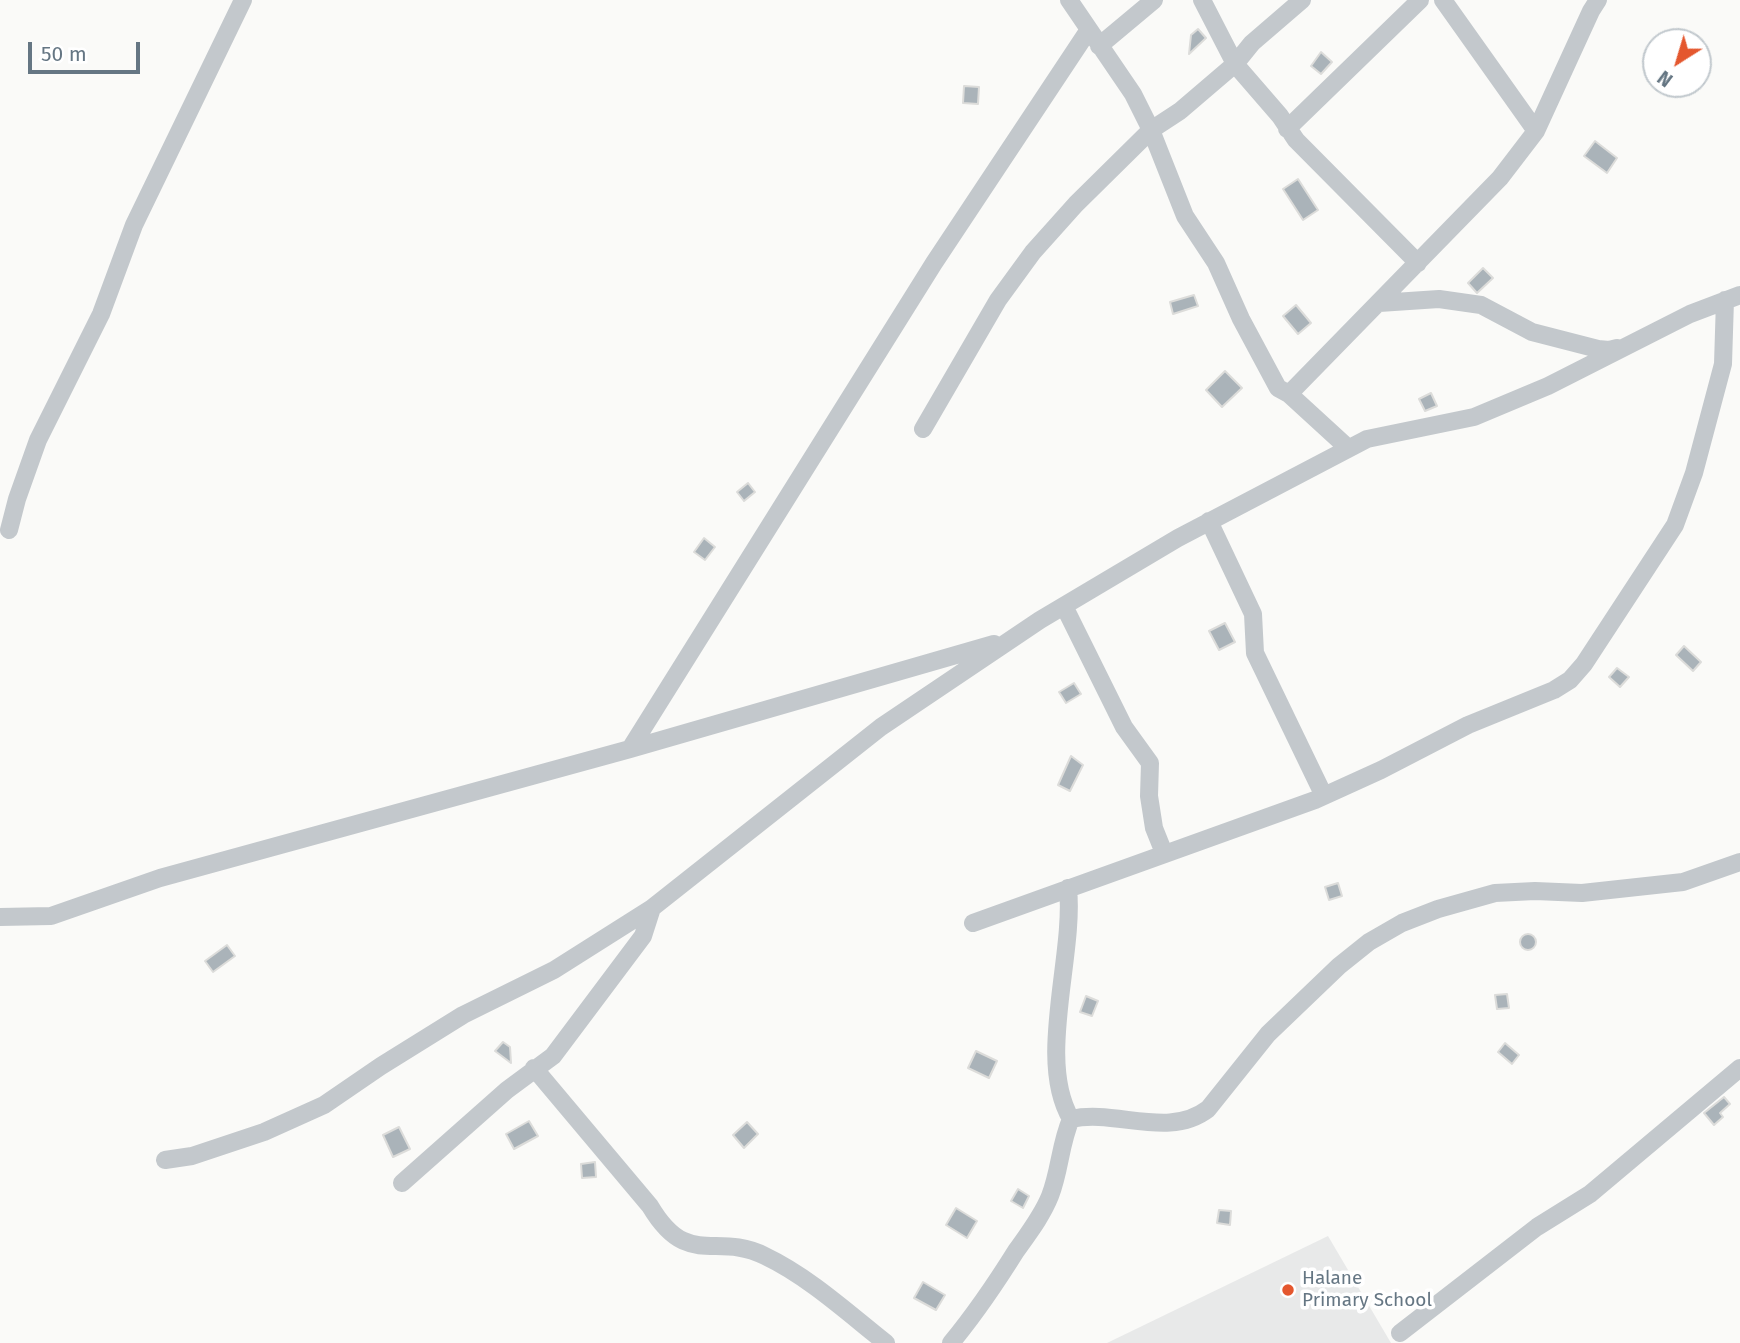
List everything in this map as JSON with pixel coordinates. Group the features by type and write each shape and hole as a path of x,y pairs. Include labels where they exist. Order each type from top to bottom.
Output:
{"street":[{"path":"9,530 38,440 102,314 134,225 243,0"},
{"path":"1069,0 1133,94 1151,130 1185,216 1216,263 1241,319 1279,388 1348,448"},
{"path":"1098,46 1154,0"},
{"path":"1202,0 1236,64 1280,116 1287,129 1418,263"},
{"path":"923,429 998,300 1033,252 1076,204 1151,130 1180,111 1236,64 1252,43 1302,0"},
{"path":"1287,129 1420,0"},
{"path":"1443,0 1536,131"},
{"path":"1289,394 1500,178 1536,131 1598,0"},
{"path":"630,749 919,287 1088,30"},
{"path":"165,1160 192,1156 264,1132 324,1105 463,1015 554,970 652,908 881,727 1011,639 1209,521 1367,439 1474,417 1548,386 1690,314 1733,297"},
{"path":"973,923 1324,796 1468,725 1554,690 1570,680 1584,664 1675,525 1694,473 1723,364 1733,297"},
{"path":"1379,303 1439,299 1481,305 1532,332 1598,349 1609,350 1637,341"},
{"path":"1209,521 1253,614 1255,653 1324,796"},
{"path":"1064,606 1125,727 1150,763 1149,796 1154,828 1164,853"},
{"path":"0,917 51,916 160,878 630,749 1011,639"},
{"path":"1071,1119 1088,1115 1180,1123 1196,1118 1208,1109 1268,1034 1339,966 1369,942 1402,923 1495,893 1582,893 1684,882 1740,862"},
{"path":"951,1343 972,1318 1043,1210 1056,1176 1064,1135 1071,1119 1059,1091 1057,1062 1060,993 1070,909 1068,888"},
{"path":"402,1183 534,1068 553,1056 643,936 652,908"},
{"path":"534,1068 674,1237 694,1245 715,1248 733,1245 764,1255 793,1273 887,1343"},
{"path":"1400,1333 1537,1227 1590,1194 1740,1068"}],"shaded area":[{"name":"Halane Primary School","path":"1328,1236 1391,1343 1107,1343"}],"building":[{"path":"1198,29 1206,38 1189,54 1191,35"},
{"path":"1321,52 1332,62 1321,74 1311,66"},
{"path":"964,86 979,87 978,104 963,103"},
{"path":"1595,141 1617,158 1607,173 1584,156"},
{"path":"1298,179 1318,210 1303,220 1283,189"},
{"path":"1483,268 1493,278 1477,293 1468,283"},
{"path":"1194,295 1198,306 1173,314 1170,302"},
{"path":"1296,305 1311,323 1298,334 1283,316"},
{"path":"1225,371 1242,388 1222,407 1206,390"},
{"path":"1431,393 1437,406 1425,411 1419,399"},
{"path":"748,483 755,492 744,501 737,492"},
{"path":"704,538 715,547 705,560 694,552"},
{"path":"1225,623 1235,642 1219,650 1209,631"},
{"path":"1684,646 1701,662 1693,671 1676,655"},
{"path":"1617,668 1629,677 1620,687 1609,677"},
{"path":"1074,683 1081,694 1066,703 1059,692"},
{"path":"1071,756 1083,765 1070,791 1058,785"},
{"path":"1338,883 1342,896 1329,900 1325,887"},
{"path":"1528,934 1534,936 1534,948 1528,950 1522,948 1520,942 1522,936"},
{"path":"227,945 235,956 213,972 205,961"},
{"path":"1507,994 1509,1008 1497,1009 1495,995"},
{"path":"1086,996 1098,1001 1092,1016 1080,1012"},
{"path":"503,1042 510,1047 511,1063 495,1051"},
{"path":"1505,1043 1519,1055 1512,1064 1498,1052"},
{"path":"976,1051 997,1061 989,1078 968,1068"},
{"path":"1724,1097 1730,1104 1720,1113 1723,1117 1714,1125 1704,1113"},
{"path":"529,1121 538,1136 514,1149 506,1134"},
{"path":"747,1122 758,1134 744,1148 733,1135"},
{"path":"399,1127 410,1149 393,1157 383,1135"},
{"path":"595,1162 596,1177 582,1178 581,1164"},
{"path":"1018,1189 1029,1196 1023,1208 1011,1201"},
{"path":"956,1208 977,1221 967,1238 946,1225"},
{"path":"1219,1210 1231,1211 1230,1225 1217,1223"},
{"path":"923,1282 945,1295 936,1310 914,1298"}],"place":[{"name":"Halane Primary School","path":"1288,1290"}]}
